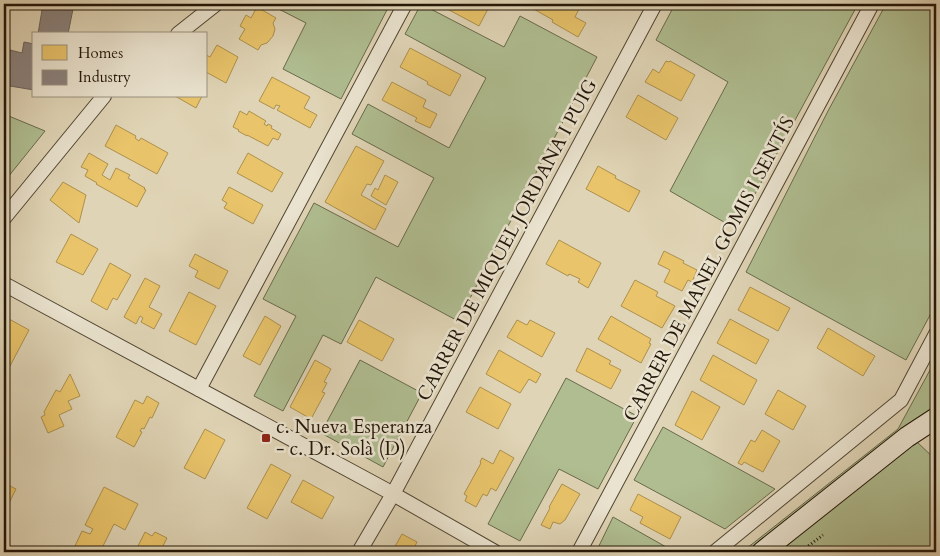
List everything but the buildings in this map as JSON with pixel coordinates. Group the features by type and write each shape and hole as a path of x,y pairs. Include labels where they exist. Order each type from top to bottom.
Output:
{"street":[{"path":"181,32 216,4"},
{"path":"199,390 405,4"},
{"name":"CARRER DE MIQUEL JORDANA I PUIG","path":"360,552 393,494 655,4"},
{"name":"CARRER DE MANEL GOMIS I SENTÍS","path":"579,552 872,4"},
{"path":"4,218 102,98"},
{"path":"4,284 393,494 495,552"},
{"path":"715,552 901,400 936,334"},
{"path":"762,552 907,437 936,418"}],"path":[{"path":"800,552 823,535"}],"green space":[{"path":"269,4 390,4 341,99 283,69 306,23"},
{"path":"421,4 504,47 520,16 597,57 458,321 376,277 341,344 323,335 283,411 254,396 296,316 263,299 314,203 398,247 434,178 352,134 368,104 449,148 486,78 405,34"},
{"path":"675,4 858,4 736,229 670,191 728,82 656,40"},
{"path":"886,4 936,4 936,304 906,360 746,272 828,111"},
{"path":"4,114 45,131 4,182"},
{"path":"936,359 936,427 917,442 936,460 936,552 742,552 898,429"},
{"path":"360,360 422,393 383,467 321,433"},
{"path":"566,378 637,416 598,489 559,469 520,541 488,524"},
{"path":"663,427 775,489 725,529 634,480"},
{"path":"613,517 675,552 596,552"}],"place":[{"name":"c. Nueva Esperanza - c. Dr. Solà (D)","path":"266,438"}]}
